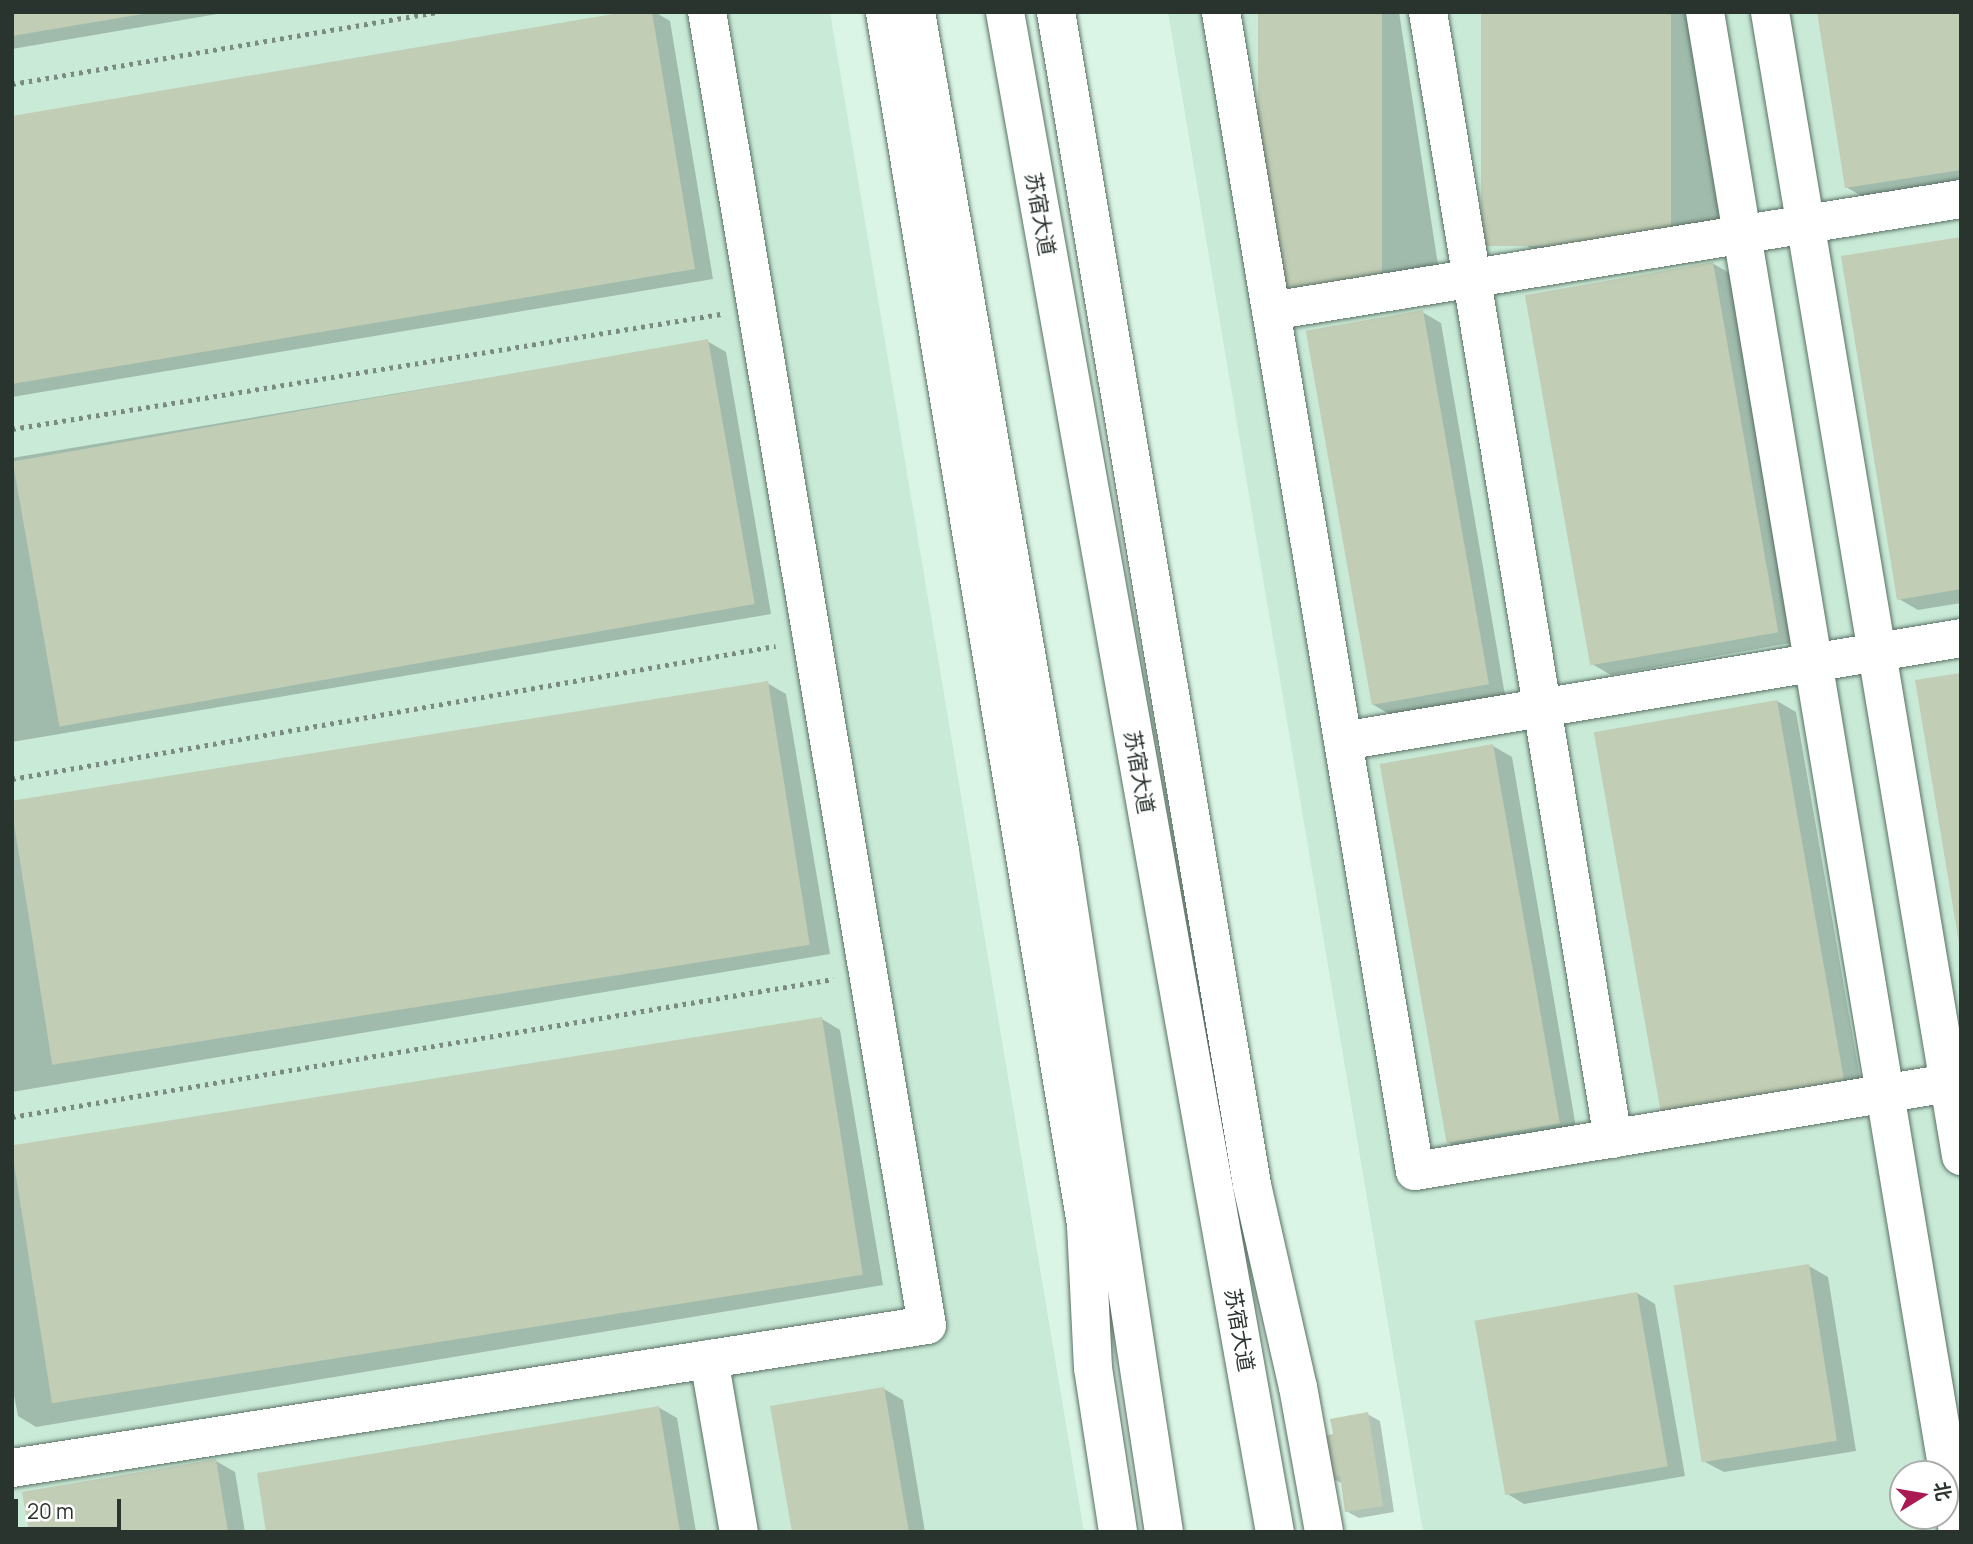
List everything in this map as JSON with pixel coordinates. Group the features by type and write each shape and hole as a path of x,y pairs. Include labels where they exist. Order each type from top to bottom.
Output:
{"main road":[{"path":"12,1468 927,1325 706,12"},
{"path":"885,12 1086,1224 1093,1368 1118,1532"},
{"path":"916,12 1060,851 1164,1532"},
{"name":"苏宿大道","path":"1005,12 1275,1532"},
{"path":"1056,12 1252,1185 1298,1387 1324,1532"},
{"path":"1222,12 1415,1171 1955,1082"},
{"path":"1428,12 1613,1139"},
{"path":"1705,12 1948,1460"},
{"path":"1770,12 1877,652 1955,1082 1961,1156"},
{"path":"1271,311 1961,199"},
{"path":"1343,741 1961,638"},
{"path":"709,1359 739,1532"}],"path":[{"path":"12,84 436,12"},
{"path":"12,429 756,308"},
{"path":"12,779 812,640"},
{"path":"12,1117 868,973"}],"shaded area":[{"path":"12,12 830,12 1084,1532 12,1532"},
{"path":"1168,12 1961,12 1961,1532 1423,1532"}],"building":[{"path":"12,12 142,12 143,14 12,36"},
{"path":"625,12 652,12 695,269 12,384 12,116"},
{"path":"1258,12 1382,12 1382,290 1258,290"},
{"path":"1481,12 1671,12 1671,246 1481,246"},
{"path":"1817,12 1961,12 1961,170 1845,188"},
{"path":"1961,237 1961,589 1897,600 1841,256"},
{"path":"1713,262 1778,632 1590,665 1525,295"},
{"path":"1423,310 1489,684 1372,705 1306,331"},
{"path":"708,339 755,604 59,727 13,462"},
{"path":"1961,673 1961,943 1959,943 1915,680"},
{"path":"768,681 810,945 52,1065 12,801"},
{"path":"1777,700 1845,1085 1662,1117 1594,732"},
{"path":"1493,744 1560,1123 1447,1143 1380,764"},
{"path":"822,1017 863,1275 52,1403 12,1145"},
{"path":"1809,1264 1837,1441 1702,1462 1674,1285"},
{"path":"1637,1292 1668,1466 1505,1495 1475,1321"},
{"path":"884,1387 909,1532 792,1532 770,1406"},
{"path":"659,1406 680,1532 266,1532 257,1473"},
{"path":"1368,1412 1383,1506 1345,1512 1340,1476 1329,1478 1322,1436 1333,1434 1330,1419"},
{"path":"216,1459 228,1532 29,1532 22,1492"}]}
